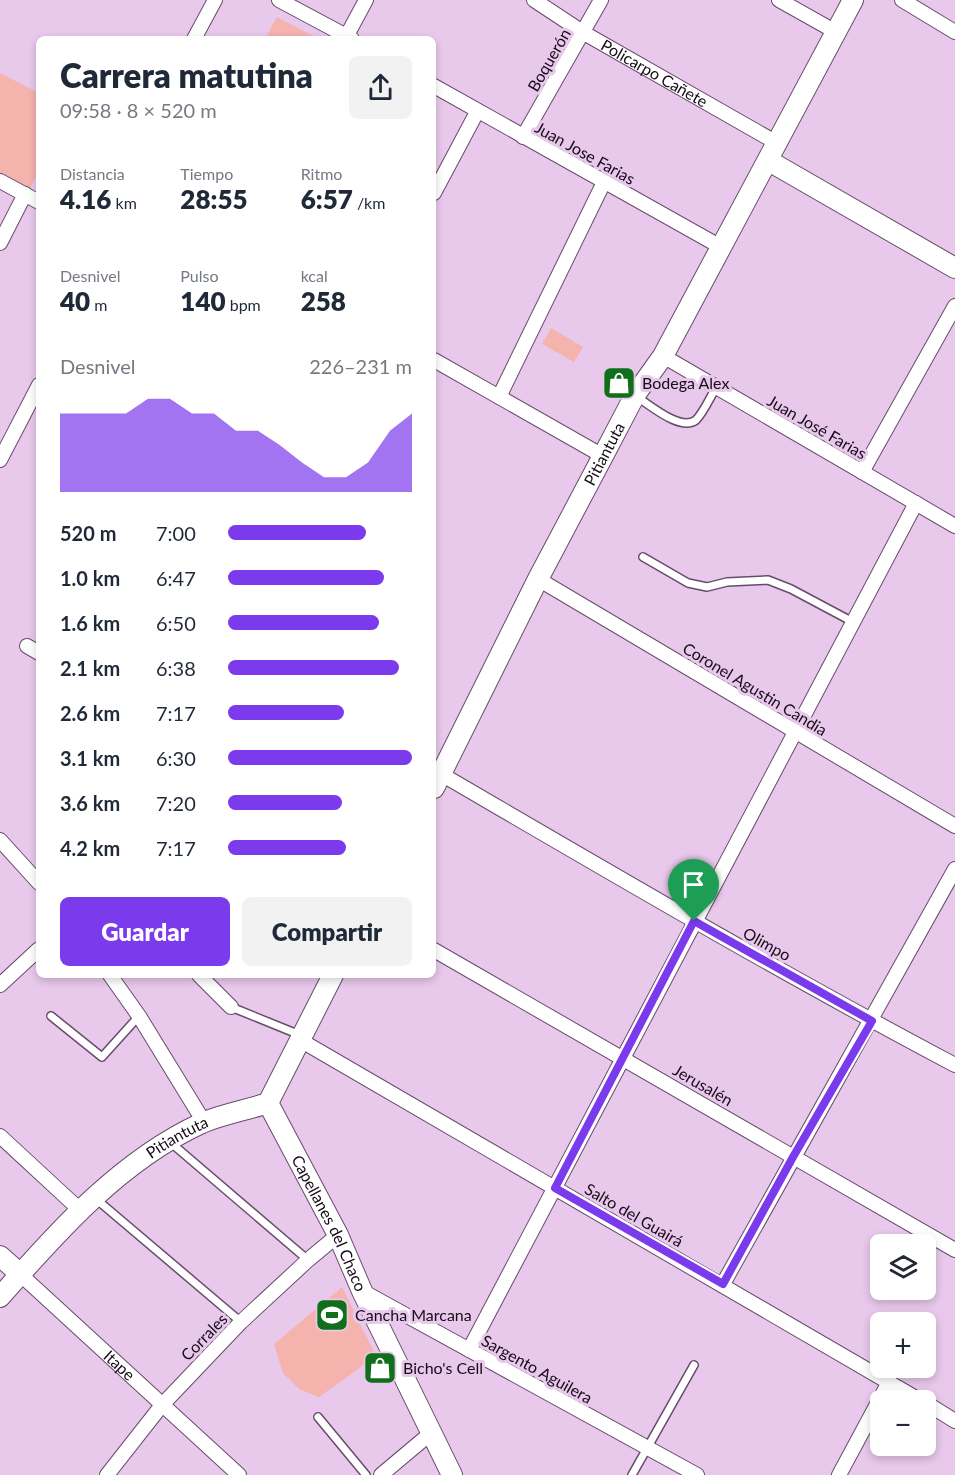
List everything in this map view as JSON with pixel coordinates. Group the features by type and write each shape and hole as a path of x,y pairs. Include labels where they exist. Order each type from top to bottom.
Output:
{"street":[{"path":"196,36 215,0"},
{"path":"279,0 344,36"},
{"path":"349,36 366,0"},
{"name":"Policarpo Cañete","path":"534,0 955,268"},
{"name":"Boquerón","path":"523,137 601,0"},
{"path":"779,0 836,32"},
{"name":"Pitiantuta","path":"437,781 538,579 635,395 663,357 853,0"},
{"path":"902,0 955,32"},
{"name":"Juan Jose Farias","path":"436,87 721,247"},
{"path":"436,189 477,112"},
{"path":"0,182 36,200"},
{"path":"499,397 604,182"},
{"path":"0,243 25,194"},
{"path":"861,472 955,306"},
{"name":"Juan José Farias","path":"663,357 955,526"},
{"path":"436,361 603,456"},
{"path":"0,460 36,391"},
{"path":"469,1350 916,503"},
{"name":"Coronel Agustin Candia","path":"538,579 955,826"},
{"name":"Olimpo","path":"437,781 955,1065"},
{"path":"0,840 36,880"},
{"path":"723,1284 955,869"},
{"name":"Jerusalén","path":"436,951 955,1250"},
{"path":"0,985 36,952"},
{"path":"112,978 139,1016 204,1122"},
{"path":"202,978 231,1007"},
{"path":"268,1103 331,978"},
{"name":"Salto del Guairá","path":"301,1038 902,1390"},
{"name":"Pitiantuta","path":"0,1298 87,1204 149,1153 204,1122 268,1103"},
{"name":"Capellanes del Chaco","path":"268,1103 338,1235 362,1291 452,1475"},
{"path":"0,1136 87,1204"},
{"name":"Corrales","path":"106,1475 162,1405 241,1322 338,1235"},
{"name":"Itape","path":"0,1256 239,1475"},
{"name":"Sargento Aguilera","path":"362,1291 697,1475"},
{"path":"839,1475 889,1382"},
{"path":"936,1410 955,1421"},
{"path":"381,1475 431,1433"}],"lane":[{"path":"635,395 664,415 684,424 697,419 716,388"},
{"path":"643,557 688,583 707,587 727,582 768,580 791,589 853,622"},
{"path":"231,1007 301,1038"},
{"path":"51,1016 102,1057 139,1016"},
{"path":"168,1141 308,1260"},
{"path":"87,1204 241,1322"},
{"path":"632,1475 694,1365"},
{"path":"318,1417 366,1475"}],"shaded area":[{"path":"277,17 313,36 267,36"},
{"path":"0,73 36,91 36,177 29,190 0,174"},
{"path":"551,328 583,347 574,362 542,344"},
{"name":"Cancha Marcana","path":"342,1287 376,1356 319,1397 299,1389 283,1373 274,1344"}],"place":[{"name":"Bodega Alex","path":"619,383"},
{"name":"Cancha Marcana","path":"332,1315"},
{"name":"Bicho's Cell","path":"380,1368"}],"route":[{"path":"694,921 872,1021 723,1284 555,1188 694,921"}]}
